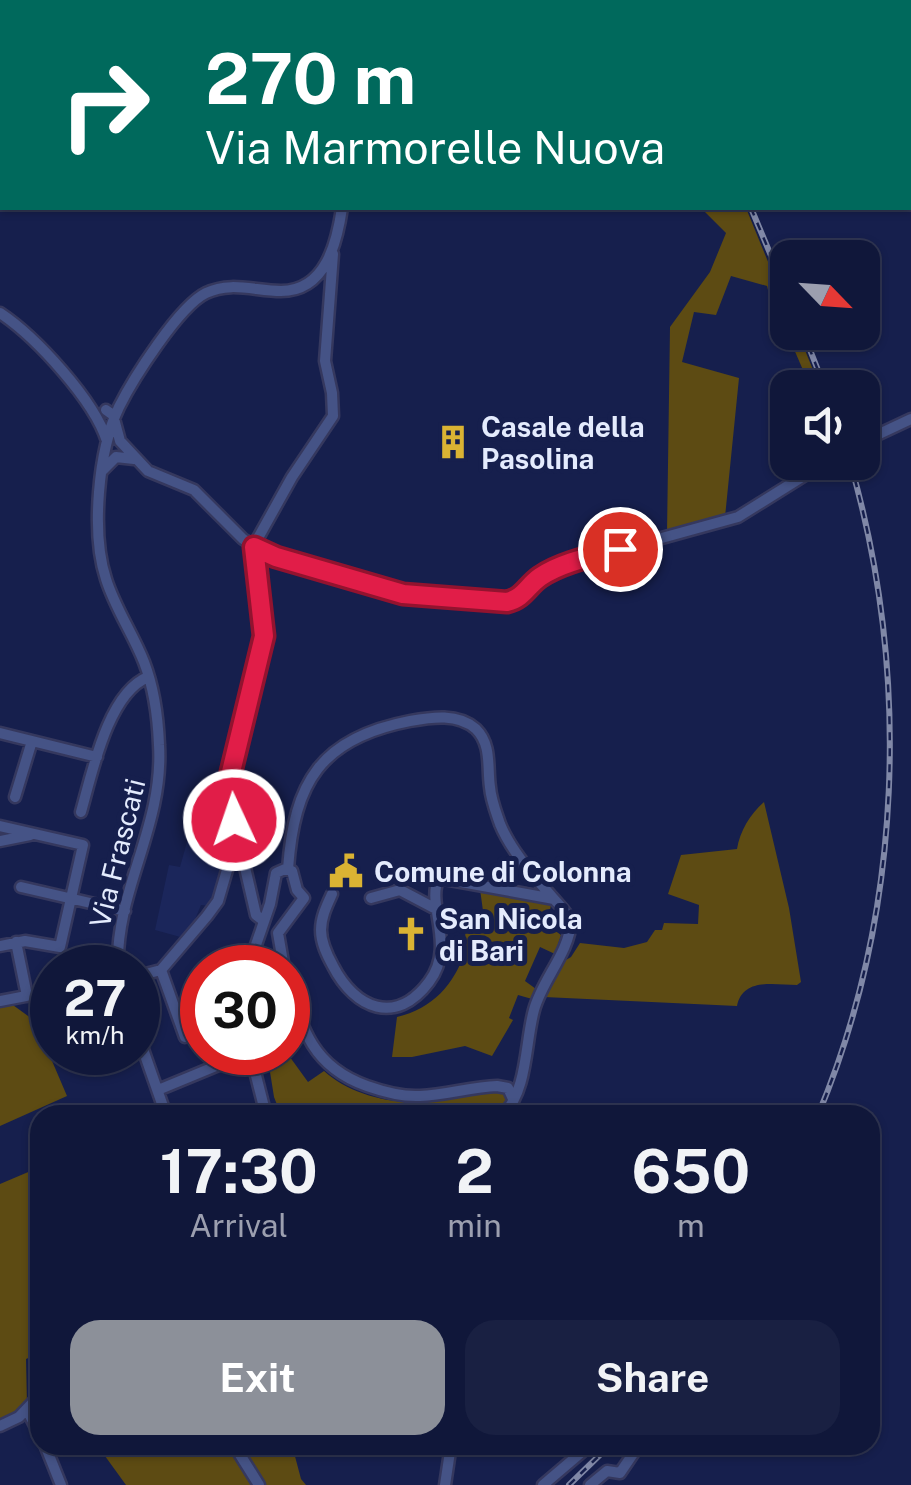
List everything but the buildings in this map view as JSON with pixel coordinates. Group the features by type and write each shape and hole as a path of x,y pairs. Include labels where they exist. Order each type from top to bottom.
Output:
{"street":[{"path":"264,921 257,916 239,846 231,772 264,636 254,547 292,477 330,422 334,405 325,361 333,253 342,210"},
{"path":"103,416 126,396 193,301 229,287 293,289 317,275 333,253"},
{"path":"0,313 18,326 103,416 108,442"},
{"name":"Via Frascati","path":"118,945 158,797 159,744 148,676 106,578 100,533 100,481 114,421 126,396"},
{"path":"103,416 113,414 120,441 155,476 194,490 254,547 403,594 507,602 522,595 538,578 571,563 738,517 797,480"},
{"path":"880,434 911,419"},
{"path":"100,481 104,467 116,457 139,462"},
{"path":"81,812 119,703 136,683 148,676"},
{"path":"304,898 286,869 298,806 312,776 329,754 378,728 422,719 452,718 470,725 483,738 490,792 503,830 569,916 570,930 536,1002 510,1105"},
{"path":"0,732 97,757"},
{"path":"15,797 32,741"},
{"path":"0,826 83,845 60,947 16,942 0,946"},
{"path":"0,841 36,834"},
{"path":"180,1022 162,970 218,901 232,853 239,846"},
{"path":"256,945 276,874 286,869"},
{"path":"279,945 277,938 286,920 304,898 332,894 322,919 323,943 343,982 357,999 370,1006 396,1005 418,993 434,974 441,948 437,880 488,885 554,899"},
{"path":"21,886 125,911"},
{"path":"236,890 250,887"},
{"path":"371,898 400,890 438,910"},
{"path":"16,942 27,996"},
{"path":"0,1002 30,995"},
{"path":"310,1040 324,1061 340,1075 375,1089 410,1096 501,1086 508,1088 513,1100"},
{"path":"153,1075 164,1105"},
{"path":"158,1090 194,1075"},
{"path":"256,1075 263,1105"},
{"path":"0,1426 30,1407"},
{"path":"27,1410 30,1416"},
{"path":"49,1455 60,1485"},
{"path":"240,1455 259,1485"},
{"path":"446,1485 449,1455"},
{"path":"543,1485 578,1455"},
{"path":"590,1485 606,1471 620,1472 632,1455"}],"shaded area":[{"path":"703,210 747,210 770,267 770,298 767,286 731,276 716,315 694,312 682,362 739,378 725,517 667,533 670,327 710,272 726,233"},
{"path":"794,350 805,350 813,370 803,370"},
{"path":"764,802 789,908 801,982 753,987 740,997 737,1006 544,997 559,964 571,957 580,943 624,948 647,942 655,930 662,930 664,923 698,924 699,905 668,894 681,855 737,849 746,823"},
{"path":"187,842 229,851 212,906 201,905 184,938 155,930 169,865 180,867"},
{"path":"480,889 551,905 547,925 561,935 555,954 540,947 525,981 536,989 532,999 518,995 509,1018 513,1020 492,1056 465,1046 392,1057 397,1017 431,1001 455,974 465,951 459,948 460,944 466,943 464,920 455,920 455,914 483,911"},
{"path":"6,1000 30,1017 30,1075 58,1075 67,1096 47,1105 30,1105 30,1113 0,1126 0,1001"},
{"path":"324,1071 345,1086 383,1099 410,1102 502,1090 508,1102 506,1105 277,1105 270,1075 303,1075 308,1082"},
{"path":"30,1171 27,1404 6,1422 0,1422 0,1184"},
{"path":"104,1455 295,1455 306,1485 126,1485"}],"railway":[{"path":"752,210 770,253"},
{"path":"810,350 818,370"},
{"path":"822,1105 846,1037 867,957 882,875 889,792 883,624 870,542 854,480"},
{"path":"569,1485 600,1455"}],"place":[{"name":"Casale della Pasolina","path":"453,442"},
{"name":"Comune di Colonna","path":"346,871"},
{"name":"San Nicola di Bari","path":"411,934"}],"route":[{"path":"234,820 231,772 264,636 254,547 380,589 507,602 551,571 620,549"}]}
